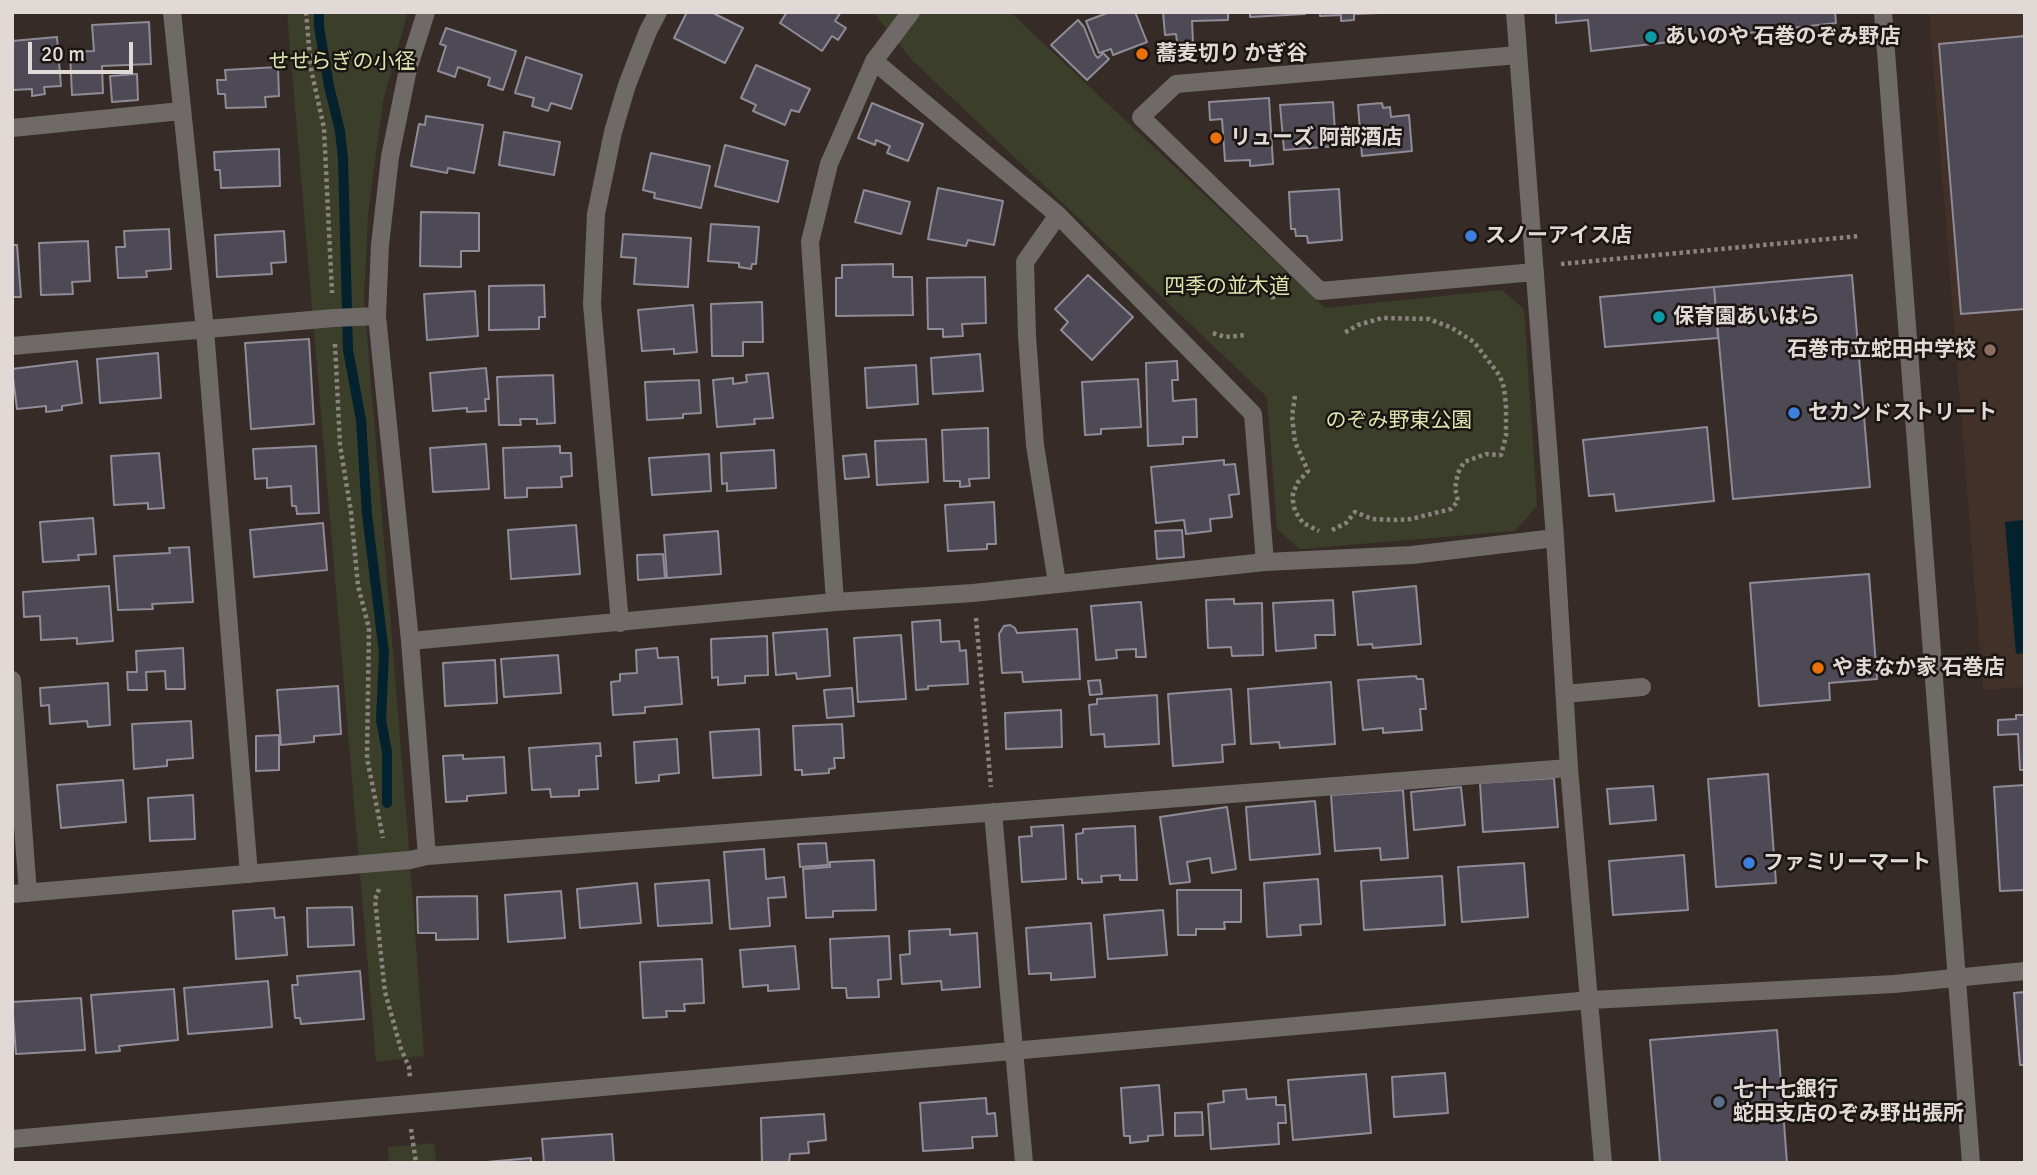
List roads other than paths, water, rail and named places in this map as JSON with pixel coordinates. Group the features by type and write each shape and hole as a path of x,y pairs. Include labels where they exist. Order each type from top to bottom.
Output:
{"street":[{"path":"172,12 205,330 249,874"},
{"path":"426,12 408,69 390,158 380,244 377,316 410,641 427,856"},
{"path":"620,623 592,304 596,214 613,132 627,85 658,12"},
{"path":"835,602 810,242 829,164 874,61 911,12"},
{"path":"1515,12 1555,538 1569,768 1604,1163"},
{"path":"1883,12 1971,1163"},
{"path":"1518,55 1176,84 1141,117 1320,291 1535,272"},
{"path":"874,61 1058,215 1253,414 1265,562"},
{"path":"12,128 181,111"},
{"path":"1056,583 1035,445 1025,262 1058,215"},
{"path":"12,346 377,316"},
{"path":"410,641 835,602 973,593 1265,562 1412,555 1555,538"},
{"path":"12,680 20,893 385,860 410,860 427,856 1569,768"},
{"path":"1565,694 1642,687"},
{"path":"993,812 1024,1163"},
{"path":"12,1139 1591,1000 1894,984 2025,971"}],"water":[{"path":"2025,520 2025,653 2016,654 2005,522"}],"waterway":[{"path":"319,12 319,27 343,159 348,350 361,420 367,514 384,653 381,720 387,752 387,803"}],"place":[{"name":"あいのや 石巻のぞみ野店","path":"1651,37"},
{"name":"蕎麦切り かぎ谷","path":"1142,54"},
{"name":"リューズ 阿部酒店","path":"1216,138"},
{"name":"スノーアイス店","path":"1471,236"},
{"name":"保育園あいはら","path":"1659,317"},
{"name":"石巻市立蛇田中学校","path":"1990,350"},
{"name":"セカンドストリート","path":"1794,413"},
{"name":"やまなか家 石巻店","path":"1818,668"},
{"name":"ファミリーマート","path":"1749,863"},
{"name":"七十七銀行 蛇田支店のぞみ野出張所","path":"1719,1102"}],"park label":[{"name":"せせらぎの小径","path":"342,62"},
{"name":"四季の並木道","path":"1227,287"},
{"name":"のぞみ野東公園","path":"1399,421"}]}
